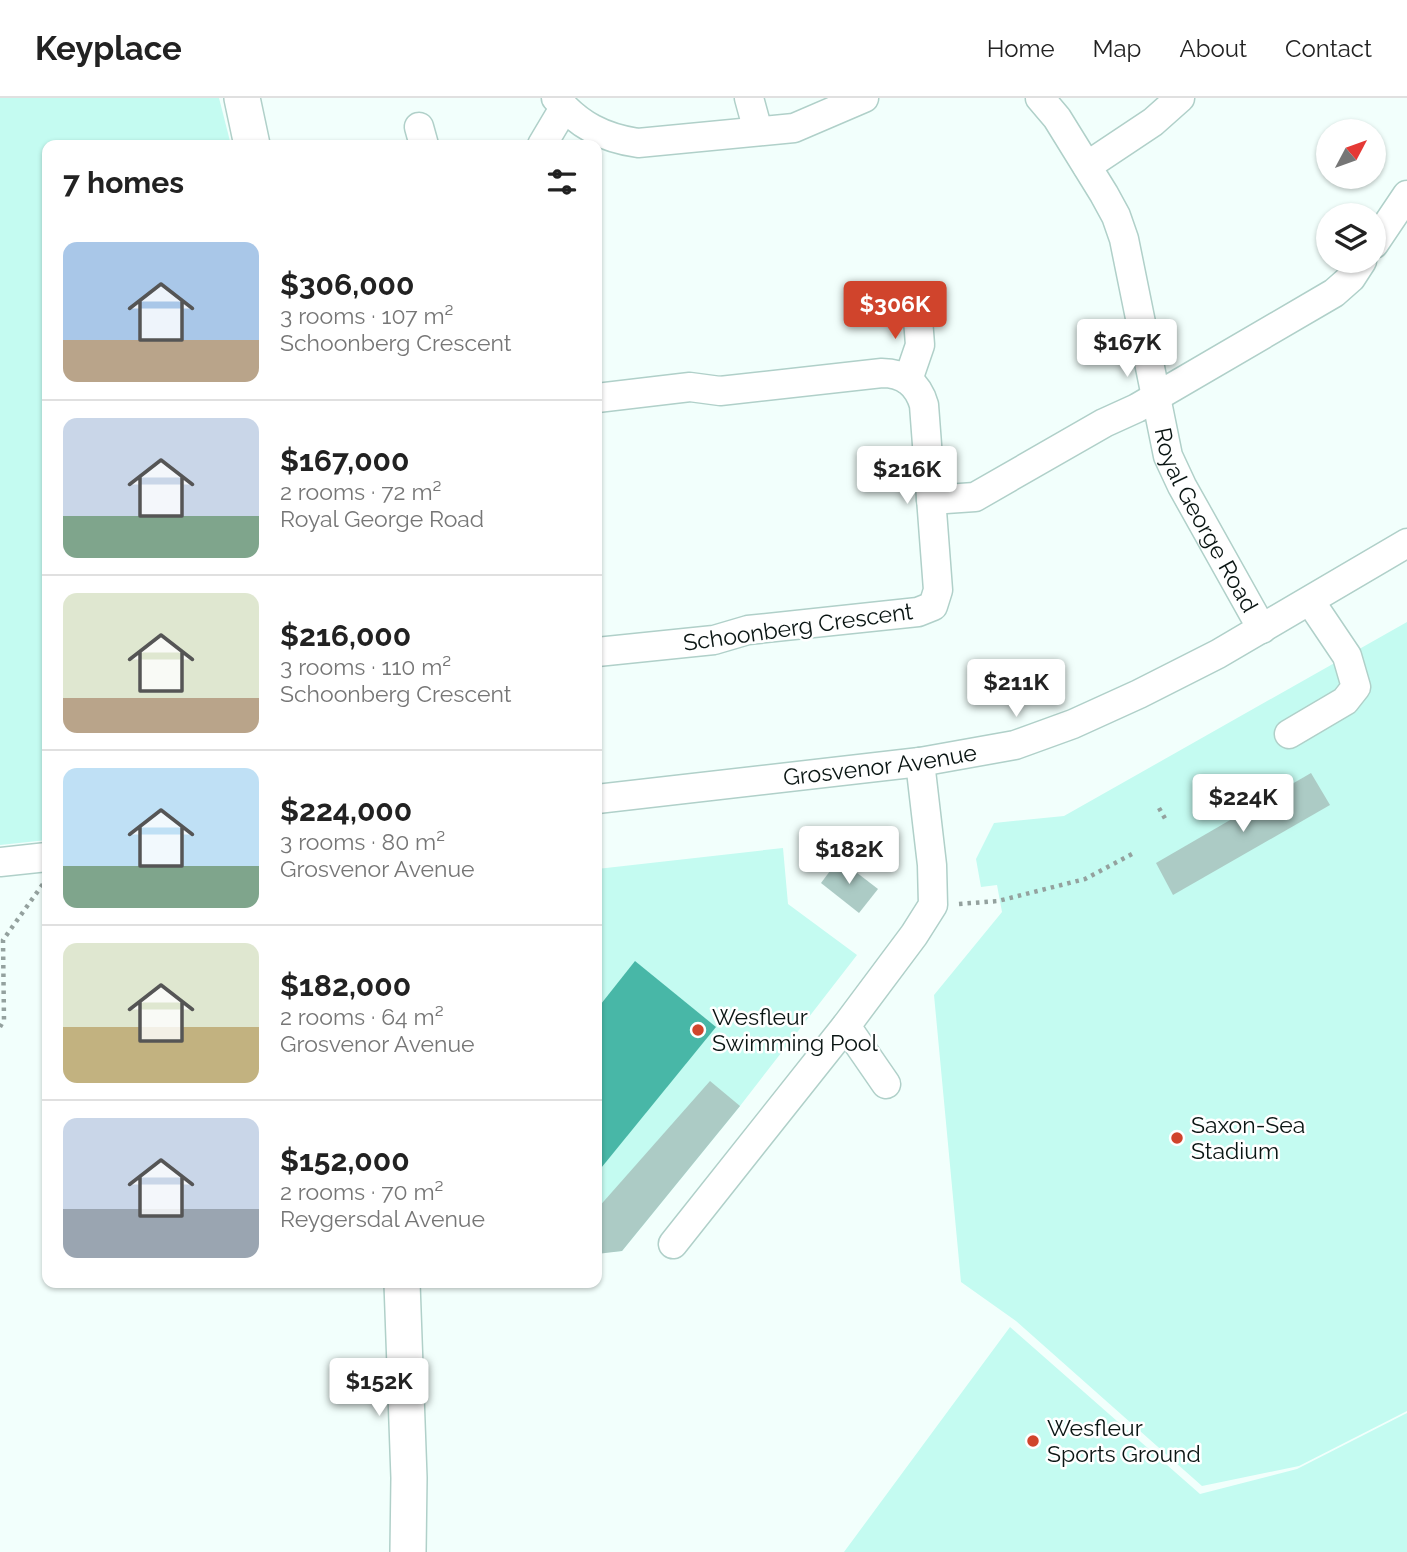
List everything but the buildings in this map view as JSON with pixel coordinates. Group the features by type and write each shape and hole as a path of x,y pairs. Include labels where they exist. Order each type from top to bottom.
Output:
{"main road":[{"path":"242,98 252,140"},
{"path":"402,1288 409,1478 408,1552"}],"street":[{"path":"749,98 758,131"},
{"path":"544,140 560,103 576,119 596,132 638,144 794,128 864,98"},
{"name":"Royal George Road","path":"1040,98 1057,118 1116,216 1124,239 1168,456 1174,472 1262,629"},
{"path":"1087,166 1153,122 1180,98"},
{"path":"1386,226 1407,195"},
{"path":"931,500 975,497 1334,293 1354,273"},
{"path":"602,397 690,387 720,391 882,373 891,373 908,380 920,345 917,306"},
{"name":"Schoonberg Crescent","path":"602,651 714,640 748,630 926,610 936,601 938,590 924,405 919,391 908,380"},
{"name":"Grosvenor Avenue","path":"602,798 920,762 1015,745 1073,724 1139,694 1262,629 1407,543"},
{"path":"1289,734 1345,701 1356,687 1347,656 1310,601"},
{"path":"673,1244 846,1026 914,936 933,905 932,865 920,762"},
{"path":"0,862 42,858"},
{"path":"846,1026 886,1084"}],"path":[{"path":"1160,808 1167,822"},
{"path":"933,905 998,901 1085,879 1134,853"},
{"path":"0,1027 4,1020 3,940 42,884"}],"shaded area":[{"path":"0,98 219,98 230,140 42,140 42,841 0,845"},
{"name":"Saxon-Sea Stadium","path":"1407,622 1407,1411 1299,1466 1202,1486 1016,1321 961,1282 934,995 1002,912 997,885 981,887 976,859 994,823 1064,816"},
{"name":"Wesfleur Swimming Pool","path":"783,848 788,904 857,955 740,1106 622,1251 602,1253 602,868"},
{"path":"635,961 716,1027 602,1167 602,1003"},
{"name":"Wesfleur Sports Ground","path":"1010,1327 1200,1494 1297,1469 1407,1413 1407,1552 844,1552"}],"place":[{"name":"Wesfleur Swimming Pool","path":"698,1030"},
{"name":"Saxon-Sea Stadium","path":"1177,1138"},
{"name":"Wesfleur Sports Ground","path":"1033,1441"}]}
